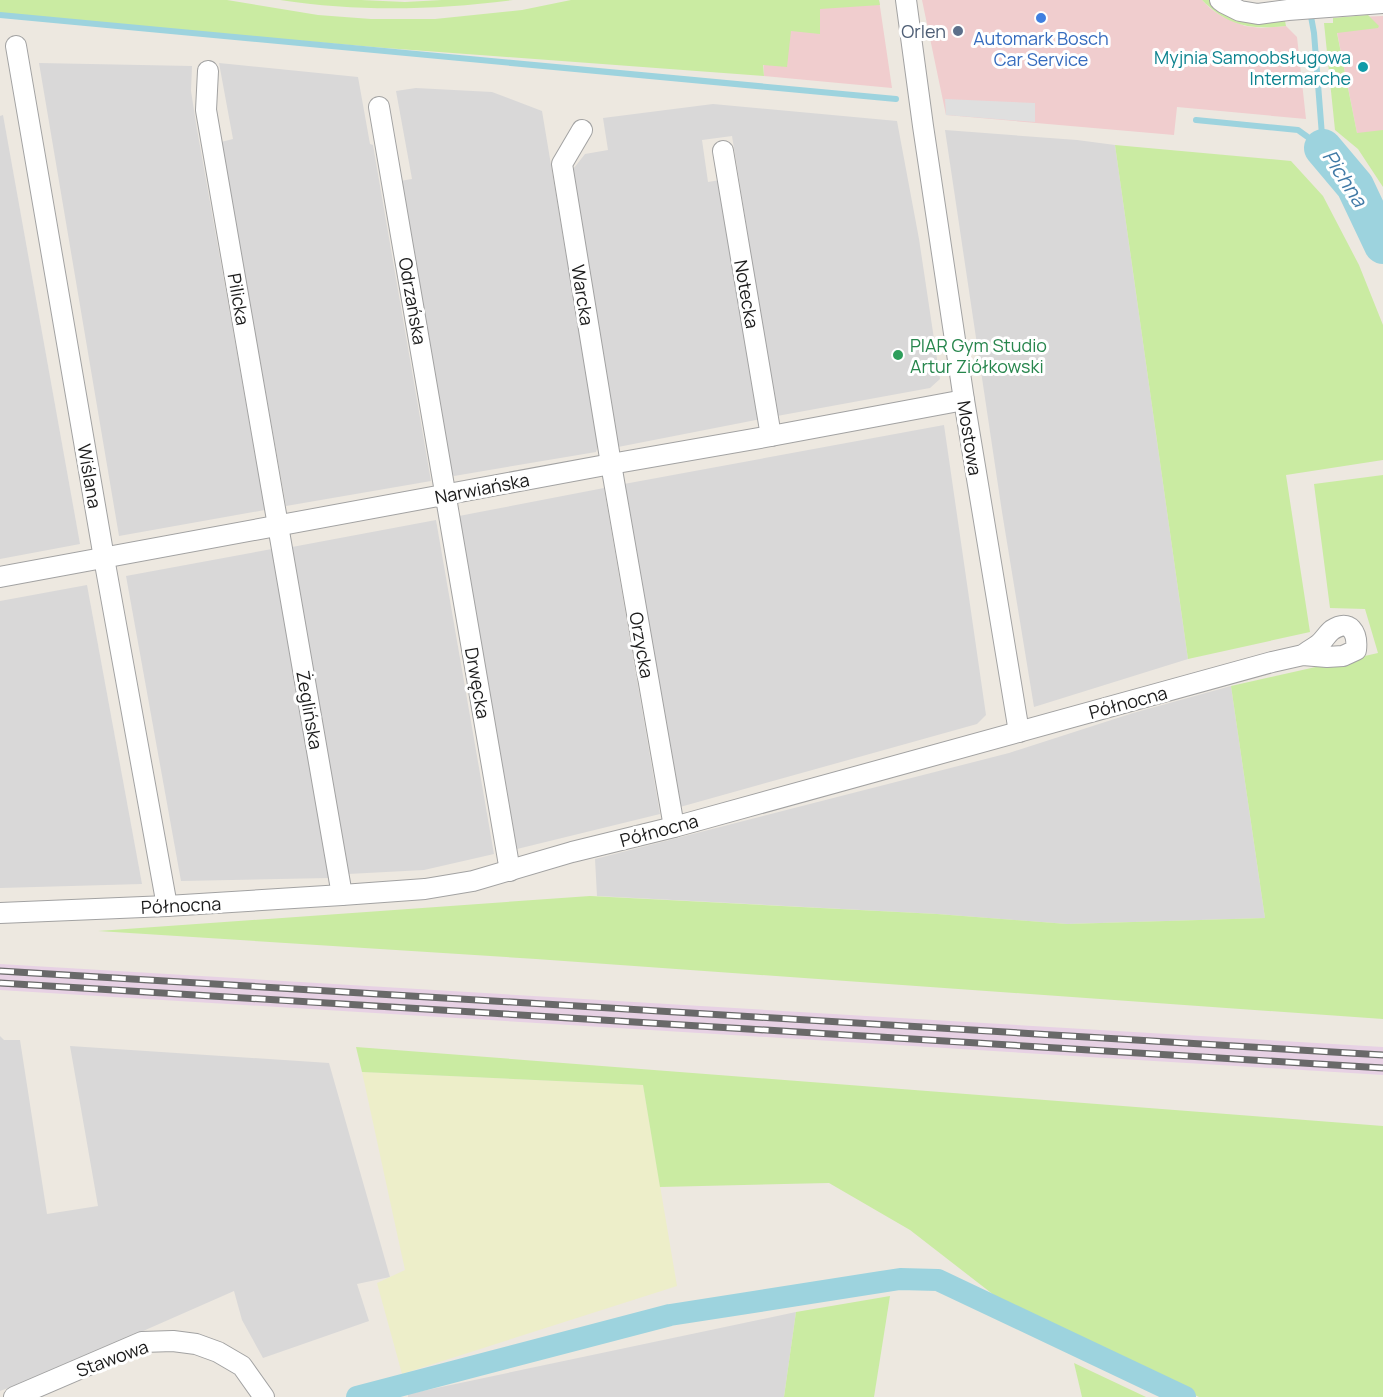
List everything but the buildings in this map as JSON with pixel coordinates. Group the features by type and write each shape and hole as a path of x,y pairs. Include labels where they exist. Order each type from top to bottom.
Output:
{"street":[{"name":"Mostowa","path":"906,0 964,400 1019,732"},
{"path":"1220,0 1240,11 1258,14 1383,3"},
{"path":"1257,0 1288,10"},
{"name":"Wiślana","path":"16,46 104,558 167,906"},
{"name":"Pilicka","path":"208,71 206,110 278,526"},
{"name":"Odrzańska","path":"379,108 446,495"},
{"name":"Warcka","path":"582,130 562,164 611,464"},
{"name":"Notecka","path":"723,151 771,436"},
{"name":"Narwiańska","path":"0,577 964,400"},
{"name":"Orzycka","path":"611,464 674,827"},
{"name":"Drwęcka","path":"446,495 510,871"},
{"name":"Żeglińska","path":"278,526 342,895"},
{"name":"Północna","path":"0,913 342,895 426,889 473,880 1303,655"},
{"name":"Stawowa","path":"14,1397 142,1342 173,1341 196,1344 218,1352 242,1366 264,1397"}],"shaded area":[{"path":"736,0 879,0 892,88 764,76 762,37"},
{"path":"922,0 1202,0 1223,17 1245,26 1261,28 1286,26 1297,37 1306,119 1177,107 1174,135 946,115"},
{"path":"1383,16 1383,171 1357,133 1333,18"},
{"path":"39,63 192,66 191,91 197,129 265,510 119,536"},
{"path":"219,63 358,77 370,144 373,145 431,481 286,506 221,142 233,139"},
{"path":"416,88 492,92 542,111 598,446 596,452 454,476 450,472 400,181 412,179 396,91"},
{"path":"945,99 1035,103 1035,122 946,115"},
{"path":"713,104 897,121 919,239 940,379 930,388 777,416 732,136 702,140 708,182 720,180 761,419 618,447 570,173 585,154 608,150 603,118"},
{"path":"3,115 80,544 0,559 0,116"},
{"path":"945,130 1115,145 1188,659 1034,707 1002,512"},
{"path":"944,425 986,715 977,724 680,807 624,484"},
{"path":"604,488 660,814 517,849 459,516"},
{"path":"436,520 494,854 424,870 348,874 292,547"},
{"path":"272,549 329,878 181,881 126,576"},
{"path":"87,585 142,884 0,888 0,601"},
{"path":"1231,686 1265,918 1067,924 937,914 597,896 595,859 1009,753 1133,713"},
{"path":"0,964 1383,1047 1383,1075 0,990"},
{"path":"0,1036 4,1040 20,1040 47,1214 98,1206 70,1046 329,1063 390,1277 357,1284 369,1321 263,1358 242,1320 234,1291 50,1372 0,1391"},
{"path":"796,1312 784,1397 408,1397 408,1394"}],"green space":[{"path":"0,0 227,0 318,15 371,19 435,19 522,10 571,0 879,0 880,5 820,9 820,34 791,31 787,67 763,65 764,76 385,48 0,15"},
{"path":"280,0 405,2 513,0 426,8 368,8"},
{"path":"1202,0 1209,0 1216,6 1259,23 1285,21 1286,26 1261,27 1240,24 1221,16"},
{"path":"1368,15 1379,26 1378,28 1337,33 1357,133 1383,130 1383,187 1358,149 1335,130 1324,23 1333,23 1333,18"},
{"path":"1115,145 1291,161 1323,196 1359,265 1383,325 1383,460 1286,475 1310,632 1188,659"},
{"path":"1383,475 1383,1019 536,959 98,931 590,896 937,914 1067,924 1265,918 1231,686 1378,653 1365,609 1330,608 1314,484"},
{"path":"356,1047 1383,1126 1383,1397 1199,1397 1033,1319 999,1299 910,1230 829,1183 660,1187 643,1085 362,1072"},
{"path":"362,1072 643,1085 677,1286 402,1374 377,1283 405,1270"},
{"path":"890,1296 874,1397 784,1397 796,1312"},
{"path":"1074,1363 1146,1397 1082,1397"}],"waterway":[{"name":"Pichna","path":"1310,11 1314,33 1323,148"},
{"path":"0,15 896,99"},
{"path":"1196,120 1298,130 1323,148"},
{"name":"Pichna","path":"1323,148 1355,186 1383,245"},
{"path":"357,1397 670,1315 900,1279 938,1280 1185,1397"}],"railway":[{"path":"0,971 1383,1055"},
{"path":"0,983 1383,1068"}],"place":[{"name":"Automark Bosch Car Service","path":"1041,18"},
{"name":"Orlen","path":"958,31"},
{"name":"Myjnia Samoobsługowa Intermarche","path":"1363,67"},
{"name":"PIAR Gym Studio Artur Ziółkowski","path":"898,355"}]}
